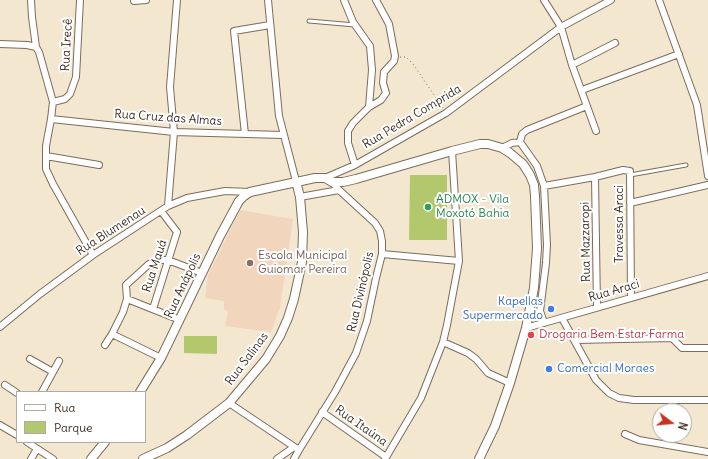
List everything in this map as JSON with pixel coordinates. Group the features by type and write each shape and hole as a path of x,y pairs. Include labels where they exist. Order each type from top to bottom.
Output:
{"street":[{"path":"31,0 36,47 42,58 53,102 52,119 46,146 46,169 93,255"},
{"name":"Rua Irecê","path":"53,102 65,99 70,94 76,77 80,0"},
{"path":"134,1 146,0"},
{"path":"168,206 174,132 170,87 177,0"},
{"path":"268,0 280,116 283,135 296,181"},
{"path":"344,0 355,25 370,46 372,70 369,107"},
{"path":"354,165 348,143 348,131 353,123 369,107 381,100 386,93 383,83 384,72 394,61 395,56 389,24 376,0"},
{"path":"544,0 561,27 572,65 596,131"},
{"name":"Rua Pedra Comprida","path":"250,192 296,181 329,180 446,114 561,27 611,0"},
{"path":"658,0 697,105 706,155 708,176"},
{"path":"245,134 234,31 270,25"},
{"path":"572,65 615,43"},
{"path":"0,44 27,44 36,47"},
{"path":"582,90 679,54"},
{"path":"544,323 540,311 547,245 544,186 537,166 520,142 522,134 527,130 587,106"},
{"name":"Rua Cruz das Almas","path":"52,119 174,132 283,135"},
{"path":"502,148 512,143 520,142"},
{"path":"329,180 343,182 356,179 452,150 480,144 488,144 502,148 523,164 530,175 534,185 538,248 534,288 526,328 510,383 495,426 480,459"},
{"path":"386,458 422,398 444,342 459,261 452,150"},
{"path":"46,156 100,165"},
{"path":"544,186 628,170 630,171 630,175"},
{"name":"Travessa Araci","path":"630,175 631,298"},
{"name":"Rua Mazzaropi","path":"595,177 597,307"},
{"name":"Rua Divinópolis","path":"294,459 296,448 322,412 352,360 363,336 382,254 382,241 380,231 376,223 338,190 329,180"},
{"name":"Rua Salinas","path":"143,459 167,448 187,435 229,403 266,359 280,336 294,299 302,262 303,232 300,197 296,181"},
{"path":"630,203 708,185"},
{"path":"300,197 338,190"},
{"name":"Rua Blumenau","path":"0,327 40,294 93,255 168,206 187,198 225,191 250,192"},
{"name":"Rua Anápolis","path":"141,391 161,358 220,236 239,201 250,192"},
{"name":"Rua Mauá","path":"153,309 177,232 161,212"},
{"path":"382,254 459,261"},
{"path":"105,346 123,312 128,283 149,264 160,260 168,260 202,273"},
{"name":"Rua Araci","path":"526,328 708,276"},
{"path":"126,300 180,320"},
{"path":"562,318 596,380 609,393 619,398 634,400 708,400"},
{"path":"112,334 161,358"},
{"path":"575,340 672,338 682,348 708,348"},
{"path":"444,342 468,353 476,359 488,374 510,383"},
{"path":"30,359 53,372"},
{"path":"43,391 59,361"},
{"path":"5,385 16,392"},
{"path":"229,403 296,448 278,459"},
{"name":"Rua Itaúna","path":"322,412 386,458"},
{"path":"0,425 16,433"},
{"path":"625,434 639,440 708,452"},
{"path":"28,443 53,459"},
{"path":"91,459 104,443"},
{"path":"31,459 37,449"}],"lane":[{"path":"309,21 355,25"},
{"path":"630,175 686,165"}],"path":[{"path":"395,56 406,57 413,64 446,114"}],"shaded area":[{"name":"Escola Municipal Guiomar Pereira","path":"240,210 293,219 280,308 271,332 225,326 228,311 224,310 224,301 205,298 208,275"}],"green space":[{"name":"ADMOX - Vila Moxotó Bahia","path":"410,175 447,175 447,240 409,240"},
{"path":"184,336 217,336 217,354 184,353"}],"place":[{"name":"ADMOX - Vila Moxotó Bahia","path":"428,207"},
{"name":"Escola Municipal Guiomar Pereira","path":"250,263"},
{"name":"Kapellas Supermercado","path":"551,309"},
{"name":"Drogaria Bem Estar Farma","path":"531,335"},
{"name":"Comercial Moraes","path":"549,369"}]}
